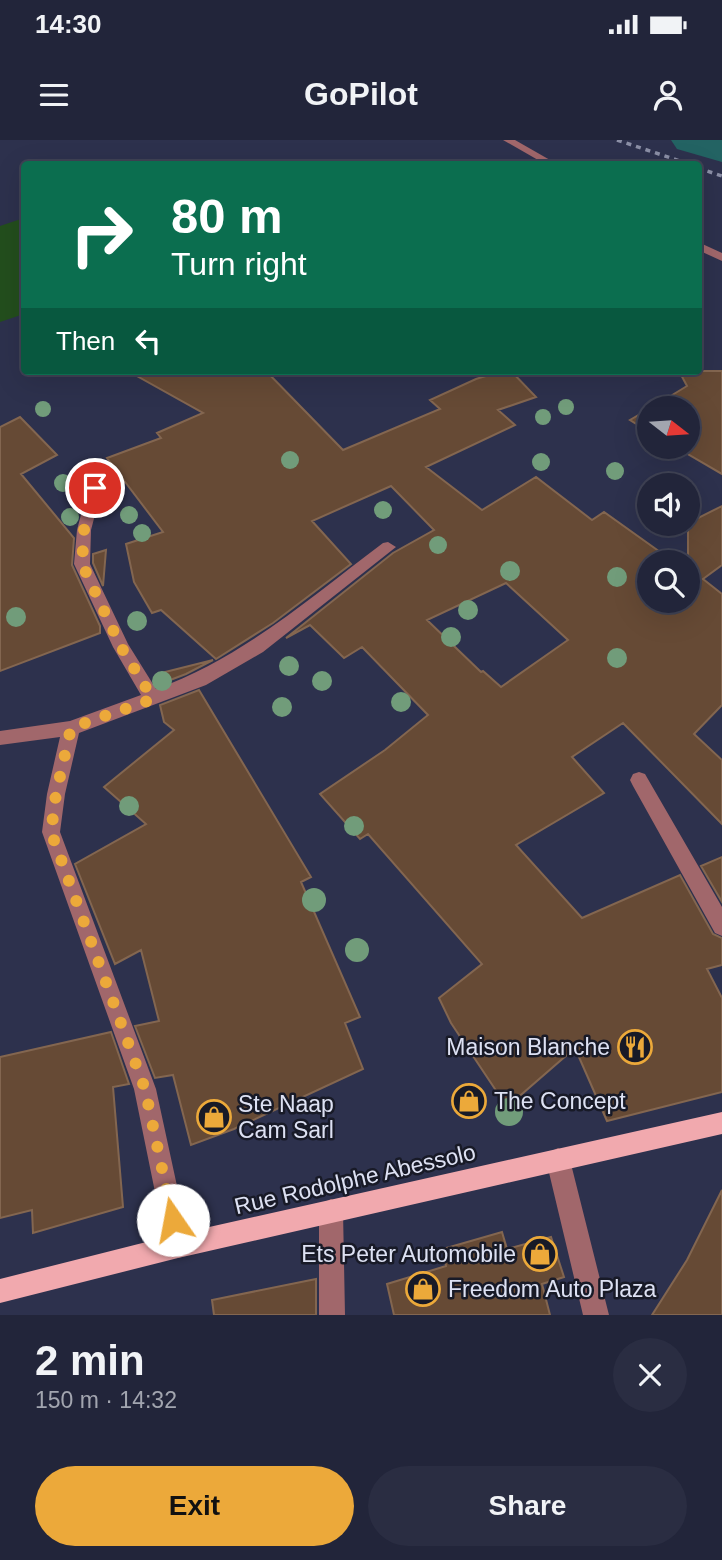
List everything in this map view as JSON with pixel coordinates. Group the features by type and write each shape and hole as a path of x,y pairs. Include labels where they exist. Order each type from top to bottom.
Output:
{"main road":[{"name":"Rue Rodolphe Abessolo","path":"0,1291 178,1246 722,1123"}],"street":[{"path":"508,140 546,161"},
{"path":"702,247 722,258"},
{"path":"93,465 95,488 84,530 82,564 121,647 153,699"},
{"path":"0,738 71,728 200,680 257,647 388,547"},
{"path":"71,728 56,794 51,832 145,1089 178,1246"},
{"path":"639,780 722,926"},
{"path":"558,1160 596,1315"},
{"path":"331,1211 332,1315"}],"green space":[{"path":"21,219 21,315 0,322 0,226"}],"building":[{"path":"722,371 722,474 696,459 700,459 700,396 671,396 687,386 681,375"},
{"path":"135,375 270,375 343,450 440,409 430,400 476,379 489,375 515,375 536,397 498,410 515,425 426,467 482,510 536,477 592,520 604,512 657,550 637,550 637,613 700,613 700,550 688,550 688,536 700,536 700,517 722,506 722,565 703,579 722,594 722,705 694,734 722,760 722,824 623,723 572,757 604,793 516,845 582,918 680,875 713,934 722,938 722,965 707,969 722,998 722,1092 607,1121 575,1048 507,1107 451,1023 439,998 482,964 368,834 360,839 320,794 385,750 428,715 362,647 344,658 310,625 286,638 393,553 434,530 391,486 312,521 351,564 273,623 216,659 161,610 152,613 134,582 126,544 163,532 107,458 161,438 157,433 203,413","holes":["506,583 568,640 501,687 427,620"]},
{"path":"20,417 57,455 21,474 74,538 72,565 100,626 100,633 0,671 0,427"},
{"path":"106,550 103,586 93,563 93,554"},
{"path":"213,660 186,674 157,685 157,674"},
{"path":"199,690 311,877 301,882 360,1017 345,1023 363,1069 234,1129 191,1145 173,1075 155,1078 135,1026 159,1021 141,950 115,964 75,864 146,824 104,787 174,730 164,722 160,705"},
{"path":"722,857 722,902 701,866"},
{"path":"111,1032 129,1084 113,1087 123,1207 33,1233 32,1210 0,1218 0,1057"},
{"path":"722,1190 722,1315 652,1315 687,1260"},
{"path":"502,1232 507,1249 551,1237 564,1277 542,1284 550,1315 394,1315 387,1284 446,1266 443,1249"},
{"path":"316,1279 316,1315 214,1315 212,1300"}],"waterway":[{"path":"691,140 722,150"}],"railway":[{"path":"617,140 680,161"},
{"path":"702,169 722,176"}],"place":[{"name":"Maison Blanche","path":"635,1047"},
{"name":"The Concept","path":"469,1101"},
{"name":"Ste Naap Cam Sarl","path":"214,1117"},
{"name":"Ets Peter Automobile","path":"540,1254"},
{"name":"Freedom Auto Plaza","path":"423,1289"}],"route":[{"path":"95,488 84,530 82,564 121,647 153,699 71,728 56,794 51,832 145,1089 173,1220"}]}
